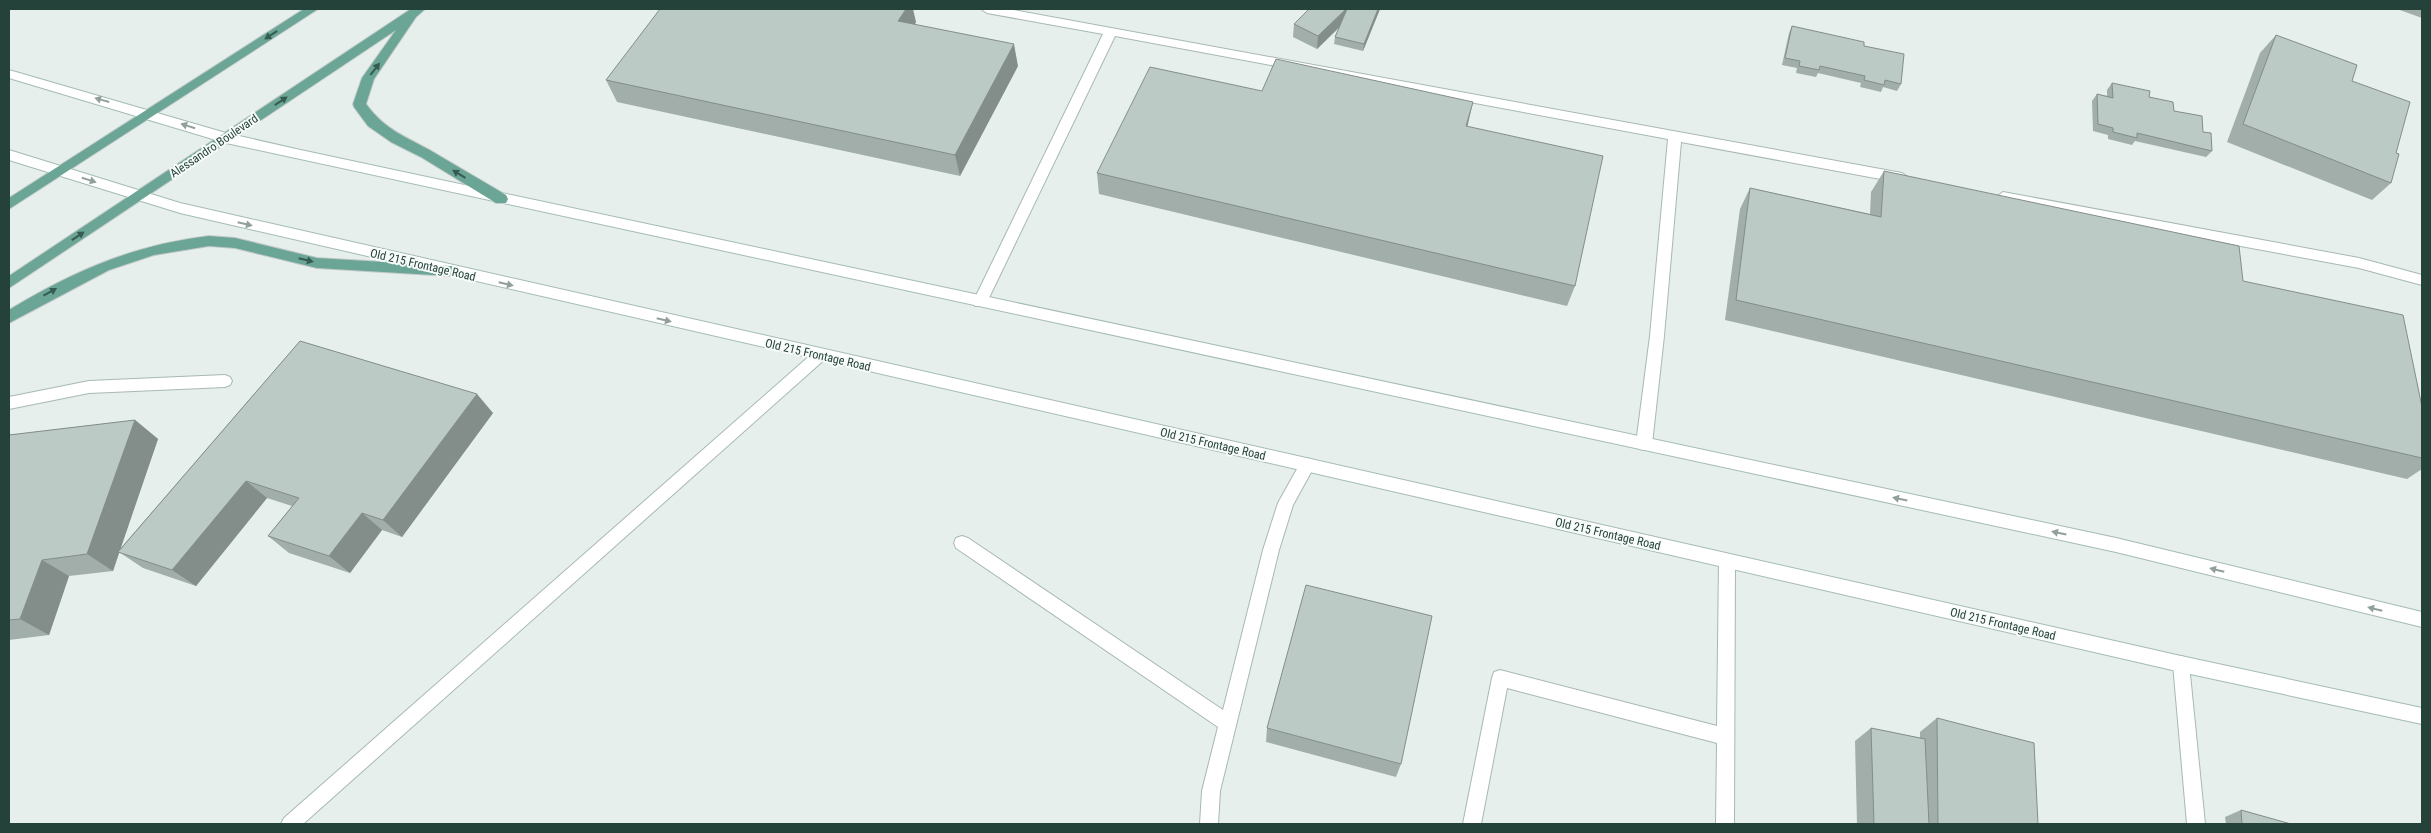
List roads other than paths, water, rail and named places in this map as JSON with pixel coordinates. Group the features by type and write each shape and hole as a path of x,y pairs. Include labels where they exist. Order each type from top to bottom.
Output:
{"main road":[{"path":"9,204 312,9"},
{"path":"418,9 368,78 359,104 373,123 396,139 426,154 501,199"},
{"name":"Alessandro Boulevard","path":"9,283 418,9"},
{"path":"9,318 98,267 150,250 211,241 254,247 317,263 450,271"}],"street":[{"path":"987,9 1919,181"},
{"path":"980,302 1111,31"},
{"path":"9,74 226,138 501,199 2116,545 2422,620"},
{"path":"1644,444 1657,336 1675,136"},
{"name":"Old 215 Frontage Road","path":"9,155 180,208 450,271 2181,664 2422,716"},
{"path":"1988,194 2360,263 2422,280"},
{"path":"290,824 819,356"},
{"path":"9,403 89,387 225,381"},
{"path":"1209,824 1211,791 1271,550 1286,503 1307,465"},
{"path":"962,543 1228,724"},
{"path":"1725,824 1727,561"},
{"path":"2181,664 2196,824"},
{"path":"1472,824 1500,678 1726,738"}]}
